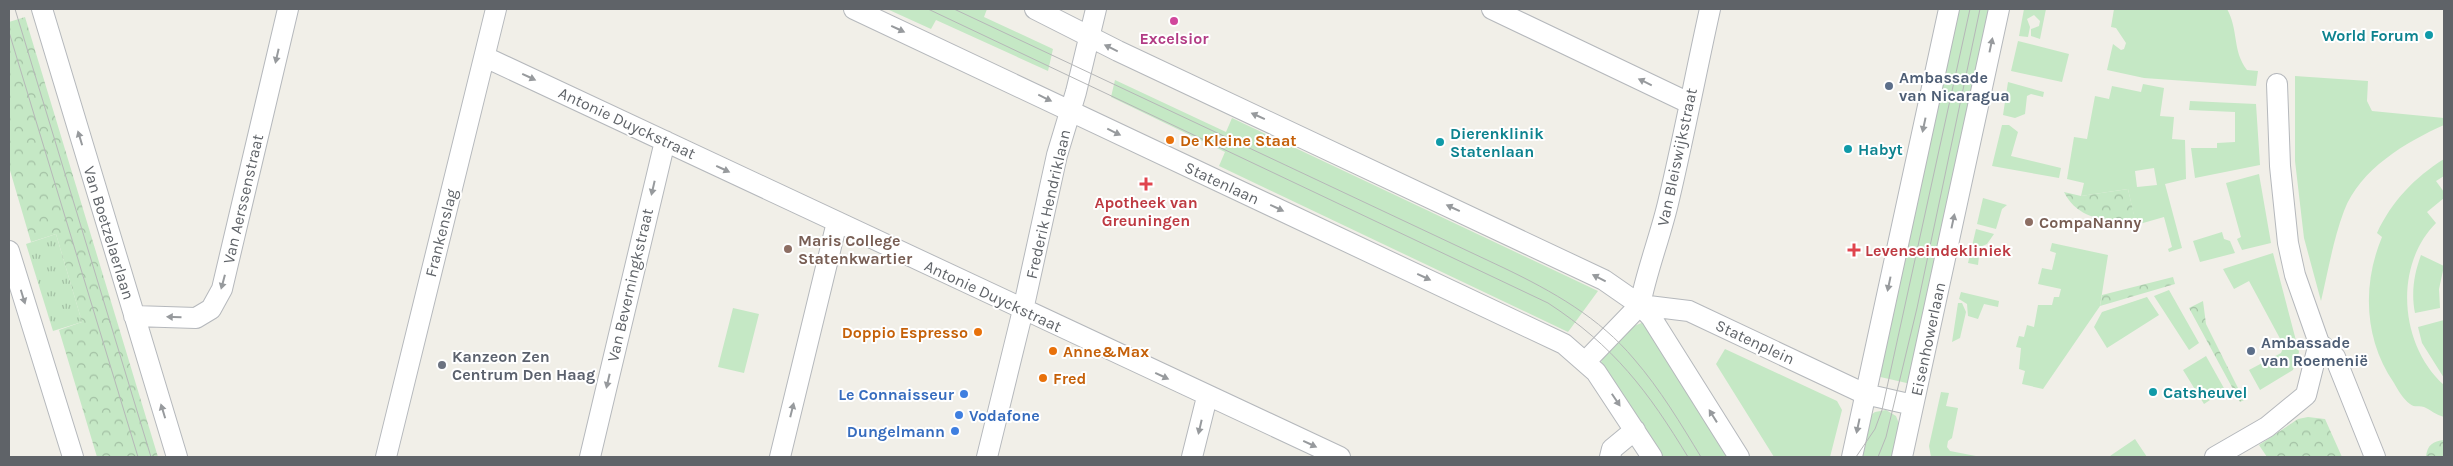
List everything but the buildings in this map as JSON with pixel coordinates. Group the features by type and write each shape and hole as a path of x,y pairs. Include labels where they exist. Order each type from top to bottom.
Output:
{"street":[{"name":"Van Boetzelaerlaan","path":"42,9 177,457"},
{"name":"Van Aerssenstraat","path":"134,316 196,318 211,309 222,289 288,9"},
{"name":"Frankenslag","path":"386,457 496,9"},
{"name":"Statenlaan","path":"854,9 1539,331 1564,344 1586,361"},
{"path":"1035,9 1090,37 1604,280 1640,305 1651,317 1738,457"},
{"name":"Frederik Hendriklaan","path":"987,457 1023,310 1057,155 1096,9"},
{"path":"1492,9 1688,103"},
{"name":"Van Bleiswijkstraat","path":"1640,305 1644,282 1656,251 1669,199 1688,103 1710,9"},
{"path":"1852,457 1949,9"},
{"name":"Eisenhowerlaan","path":"1913,405 1999,9"},
{"name":"Antonie Duyckstraat","path":"485,56 1023,310 1340,457"},
{"path":"2277,84 2280,166 2288,243 2295,275 2320,343 2335,358 2375,457"},
{"name":"Van Beverningkstraat","path":"590,457 664,141"},
{"path":"780,457 837,222"},
{"path":"9,253 73,457"},
{"path":"1640,305 1586,361 1612,393 1652,457"},
{"name":"Statenplein","path":"1640,305 1689,311 1865,394 1913,405"},
{"path":"2215,457 2267,427 2306,396 2320,343"},
{"path":"1192,457 1207,396"},
{"path":"1902,457 1913,405"},
{"path":"1610,457 1612,449 1635,430"}],"green space":[{"path":"887,9 987,9 984,17 1053,49 1048,71 936,20 931,29"},
{"path":"1956,9 1993,9 1911,384 1876,376"},
{"path":"2024,9 2046,9 2040,39 2031,36 2031,29 2039,26 2040,21 2034,15 2027,19 2030,27 2028,37 2019,36"},
{"path":"2114,9 2227,9 2231,17 2242,63 2247,70 2258,71 2256,86 2144,78 2107,70 2113,44 2121,50 2124,49 2126,43 2116,28 2111,27"},
{"path":"25,17 158,457 97,457 59,330 82,322 56,234 31,242 9,167 9,22"},
{"path":"2018,41 2069,54 2062,82 2011,71"},
{"path":"2295,76 2368,81 2367,101 2372,111 2444,118 2444,125 2415,140 2386,159 2361,182 2351,196 2337,233 2321,301 2304,238 2295,161"},
{"path":"1115,80 1226,132 1232,118 1598,291 1568,332 1219,166 1225,152 1111,97"},
{"path":"2008,82 2044,92 2043,97 2031,94 2027,96 2025,114 2015,118 2003,115"},
{"path":"2143,84 2164,88 2160,116 2174,117 2172,139 2185,140 2186,179 2165,184 2182,248 2169,252 2168,249 2172,247 2164,217 2136,225 2128,189 2081,196 2084,183 2067,179 2074,137 2087,139 2095,96 2109,99 2112,86 2141,92","holes":["2154,168 2157,185 2137,187 2135,171"]},
{"path":"2190,101 2256,104 2260,165 2195,178 2191,148 2217,148 2217,143 2235,142 2235,112 2189,110"},
{"path":"2002,125 2009,125 2018,132 2011,156 2061,168 2059,178 1992,166"},
{"path":"2444,159 2444,176 2436,181 2444,192 2444,198 2427,212 2436,223 2422,241 2413,261 2408,283 2407,306 2411,328 2418,349 2429,369 2444,385 2444,417 2424,407 2412,405 2405,400 2397,389 2384,366 2377,348 2369,312 2369,293 2371,274 2382,237 2377,233 2383,221 2405,191 2423,174"},
{"path":"2259,174 2271,243 2242,250 2237,239 2241,237 2226,183"},
{"path":"2128,189 2135,219 2125,220 2104,219 2085,213 2070,201 2064,192 2081,196"},
{"path":"1983,198 2007,205 2002,209 1996,229 1977,224"},
{"path":"1976,229 1994,234 1987,244 1980,247 1978,265 1968,263"},
{"path":"2222,232 2224,239 2230,241 2235,253 2200,262 2193,241"},
{"path":"56,234 82,322 53,331 26,244"},
{"path":"2052,243 2108,255 2100,306 2043,389 2022,384 2025,371 2019,369 2021,348 2016,347 2019,336 2024,337 2027,325 2034,327 2038,305 2052,305 2054,297 2059,297 2061,289 2038,284 2042,268 2052,270 2056,253 2050,251"},
{"path":"2273,253 2299,352 2293,370 2260,390 2249,370 2281,353 2284,346 2249,281 2234,289 2223,269"},
{"path":"2421,255 2444,266 2439,289 2440,308 2415,313 2414,284"},
{"path":"2173,277 2175,284 2100,306 2102,295"},
{"path":"2169,290 2199,343 2189,350 2154,296"},
{"path":"1961,292 1999,301 1998,307 1984,304 1978,319 1968,316 1967,304 1959,299"},
{"path":"2147,297 2159,315 2107,348 2094,327 2102,312"},
{"path":"2203,301 2206,324 2244,400 2240,402 2189,308"},
{"path":"1958,303 1962,303 1966,312 1960,338 1952,342"},
{"path":"733,308 759,314 744,373 718,367"},
{"path":"2444,320 2444,378 2422,343 2418,327"},
{"path":"1644,322 1732,457 1660,457 1601,363 1602,359 1634,326"},
{"path":"1725,349 1837,401 1842,410 1830,457 1774,457 1716,364"},
{"path":"2206,356 2225,390 2204,404 2183,370"},
{"path":"1941,392 1949,393 1946,406 1958,408 1952,438 1948,441 1947,447 1950,451 1981,457 1931,457 1929,446"},
{"path":"1886,410 1896,416 1901,429 1895,457 1860,457 1868,417 1875,412"},
{"path":"2308,417 2325,419 2342,457 2267,457 2259,445 2298,419"},
{"path":"2135,439 2147,457 2109,457 2110,456"},
{"path":"2444,440 2444,457 2426,457 2431,444"}],"tram line":[{"path":"15,9 151,457"},
{"path":"928,9 1548,303 1592,336 1628,371 1659,411 1688,457"},
{"path":"954,9 1504,268 1557,296 1591,318 1621,344 1644,370 1661,394 1701,457"},
{"path":"1856,457 1875,429 1882,410 1970,9"},
{"path":"1878,457 1886,437 1917,308 1980,9"},
{"path":"9,32 138,457"}],"place":[{"name":"Excelsior","path":"1174,21"},
{"name":"World Forum","path":"2429,35"},
{"name":"Ambassade van Nicaragua","path":"1889,86"},
{"name":"De Kleine Staat","path":"1170,140"},
{"name":"Dierenklinik Statenlaan","path":"1440,142"},
{"name":"Habyt","path":"1848,149"},
{"name":"Apotheek van Greuningen","path":"1146,184"},
{"name":"CompaNanny","path":"2029,222"},
{"name":"Maris College Statenkwartier","path":"788,249"},
{"name":"Levenseindekliniek","path":"1854,250"},
{"name":"Doppio Espresso","path":"978,332"},
{"name":"Anne&Max","path":"1053,351"},
{"name":"Ambassade van Roemenië","path":"2251,351"},
{"name":"Kanzeon Zen Centrum Den Haag","path":"442,365"},
{"name":"Fred","path":"1043,378"},
{"name":"Catsheuvel","path":"2153,392"},
{"name":"Le Connaisseur","path":"964,394"},
{"name":"Vodafone","path":"959,415"},
{"name":"Dungelmann","path":"955,431"}]}
